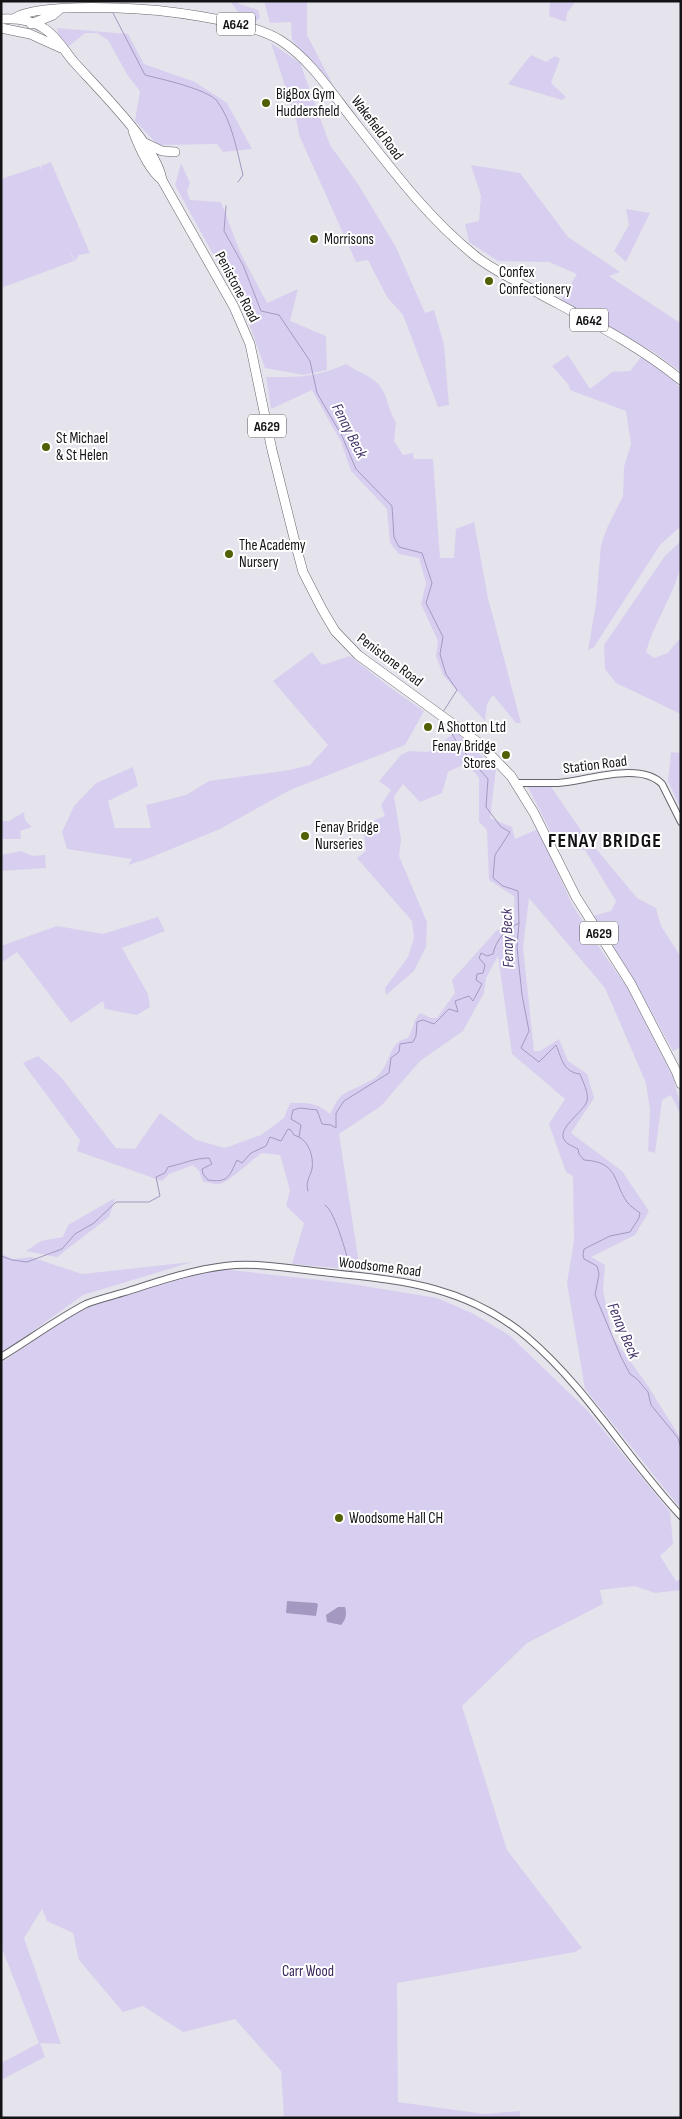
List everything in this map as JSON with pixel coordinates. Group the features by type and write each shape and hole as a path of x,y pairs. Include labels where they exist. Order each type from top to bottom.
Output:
{"highway":[{"path":"38,11 50,1"},
{"name":"Wakefield Road","path":"8,19 52,9 117,8 193,16 236,24 278,40 306,62 341,103 403,185 434,219 462,244 477,252 512,278 654,358 681,380"},
{"path":"48,32 57,9"},
{"name":"Wakefield Road","path":"6,29 24,28 57,9"},
{"name":"Penistone Road","path":"8,19 33,23 48,32 59,43 58,46"},
{"name":"A629","path":"8,19 17,26 38,33 58,46"},
{"name":"Penistone Road","path":"6,29 30,34 58,46 145,143 160,169 162,180 234,307 250,344 284,502 303,572 313,594 335,631 348,646 386,677 441,714 479,743 516,783 534,813 576,897 631,984 681,1084"},
{"name":"Penistone Road","path":"132,128 155,174 162,180"},
{"path":"145,143 162,151 174,152"}],"street":[{"name":"Station Road","path":"516,783 559,782 621,774 648,774 658,779 662,784 681,822"},
{"name":"Woodsome Road","path":"1,1357 87,1304 160,1281 226,1265 272,1267 430,1286 449,1292 486,1309 526,1336 549,1357 681,1516"}],"green space":[{"path":"230,1 238,1 239,4 258,10 260,18 253,23 245,21"},
{"path":"264,1 307,1 307,35 337,93 292,40 291,22 270,23"},
{"path":"550,1 576,1 567,13 566,22 549,16"},
{"path":"57,28 128,34 144,64 195,82 227,103 252,149 223,152 217,144 158,145 135,121 140,91 128,76 108,40 97,33 85,33 68,47 59,38"},
{"path":"271,43 300,63 330,145 358,184 396,247 425,313 434,310 444,345 449,405 438,407 403,315 387,297 368,260 356,262 299,135 297,123"},
{"path":"531,55 546,62 555,56 560,59 551,83 566,97 562,100 508,84"},
{"path":"51,162 90,253 79,255 75,261 68,247 74,261 1,288 1,179 40,166 42,173 41,166"},
{"path":"181,163 190,183 187,191 190,200 221,202 240,252 267,303 298,289 290,321 326,336 327,370 304,375 265,368 245,312 175,185"},
{"path":"471,165 520,173 568,237 620,272 609,276 680,323 681,372 655,353 561,300 577,274 549,262 498,261 469,242 465,224 479,221 481,196"},
{"path":"626,209 650,213 626,262 614,251 629,225"},
{"path":"568,355 590,389 612,372 630,371 642,356 681,389 681,526 660,545 594,647 588,650 596,604 601,545 623,496 624,467 631,444 626,411 570,390 569,385 552,366"},
{"path":"346,364 373,379 383,390 396,422 394,441 403,455 413,453 414,459 433,459 440,558 454,558 456,529 474,522 488,598 521,723 516,723 493,695 487,704 485,721 443,675 436,656 438,641 421,604 426,583 419,558 399,554 390,543 387,509 351,471 341,442 312,390 271,409 266,377 306,376 325,372"},
{"path":"681,541 680,569 677,580 649,641 646,652 654,658 668,653 681,637 681,714 616,683 605,669 604,645 665,556"},
{"path":"312,652 322,665 350,656 424,711 405,745 290,790 220,829 128,865 132,859 67,849 62,832 74,806 96,783 133,767 138,786 108,801 115,828 151,828 146,805 186,795 209,781 290,770 310,765 328,745 273,681"},
{"path":"456,732 496,769 490,818 512,827 515,839 538,829 572,904 596,943 627,987 673,1077 681,1107 681,1115 671,1095 662,1100 655,1153 648,1151 650,1110 646,1083 605,988 529,898 523,947 534,1051 540,1051 559,1039 568,1061 587,1074 594,1098 571,1133 622,1171 649,1211 635,1235 591,1257 605,1265 603,1290 612,1336 648,1386 681,1439 681,1509 585,1389 567,1283 574,1241 573,1176 566,1172 549,1124 565,1099 512,1054 498,956 486,978 484,993 463,1031 420,1061 381,1106 339,1134 360,1270 292,1264 304,1223 286,1206 290,1190 280,1155 262,1153 228,1180 217,1184 203,1182 199,1171 193,1165 169,1174 162,1181 77,1151 80,1140 23,1063 38,1056 60,1076 116,1148 135,1149 160,1113 196,1140 225,1148 261,1135 284,1118 290,1103 312,1104 330,1114 340,1097 378,1076 385,1067 397,1043 408,1038 420,1013 431,1018 437,1018 455,993 452,980 496,931 515,920 514,896 489,880 487,830 479,822 479,778 467,763 448,772 442,793 420,802 403,784 394,796 401,839 399,856 427,922 426,947 414,971 386,995 385,988 408,957 414,938 412,921 357,858 366,851 363,825 385,816 381,805 391,790 379,781 401,755 409,751 428,752"},
{"path":"681,750 681,809 668,781 671,752 680,753"},
{"path":"528,787 551,787 583,833 637,898 656,908 661,926 681,957 681,1047 673,1051 634,980 593,916 611,911 616,901 585,850 558,847"},
{"path":"24,812 25,820 32,827 20,831 21,839 1,839 1,821 9,821"},
{"path":"21,851 33,856 45,855 46,868 1,871 1,855"},
{"path":"158,917 165,931 122,948 148,994 150,1007 137,1015 105,1009 103,1001 71,1023 17,952 1,963 1,946 57,926 103,934"},
{"path":"115,1198 109,1217 57,1257 26,1251 41,1241 63,1237 68,1225"},
{"path":"1,1254 13,1259 31,1257 82,1274 192,1262 83,1295 1,1354"},
{"name":"Carr Wood","path":"204,1267 346,1283 437,1298 472,1313 509,1335 587,1410 670,1512 673,1544 660,1556 676,1581 681,1579 681,1590 655,1593 635,1586 600,1590 603,1604 527,1643 462,1706 507,1850 582,1948 575,1952 397,1983 398,2102 484,2114 520,2111 520,2118 284,2118 281,2071 235,2019 183,2032 143,2006 123,2012 79,1960 73,1933 47,1921 42,1909 24,1938 61,2044 40,2043 45,2057 1,2080 1,2063 39,2043 1,1946 1,1363 88,1303"}],"shaded area":[{"path":"287,1601 318,1604 316,1616 286,1613"},
{"path":"338,1607 345,1607 346,1617 343,1623 341,1625 327,1622 326,1615"}],"waterway":[{"name":"Fenay Beck","path":"113,13 145,75 204,92 217,101 227,118 236,146 243,175 238,182"},
{"name":"Fenay Beck","path":"226,206 224,231 243,265 261,311 279,315 310,361 317,393 342,436 356,469 392,506 394,537 399,547 422,553 432,583 426,603 443,637 440,654 446,674 457,690 443,712"},
{"name":"Fenay Beck","path":"447,725 459,746 488,779 486,807 501,827 510,832 495,855 493,878 503,886 518,891 519,923 517,947 522,995 529,1031 521,1048 539,1062 556,1045 567,1068 574,1073 580,1074 586,1091 587,1101 567,1126 563,1136 566,1142 578,1149 579,1154 584,1160 604,1165 609,1169 627,1202 640,1213 630,1232 610,1236 584,1249 584,1259 597,1266 599,1274 595,1295 630,1374 648,1392 651,1405 678,1438 681,1448"},
{"path":"1,1256 27,1262 62,1249 75,1234 94,1223 116,1202 149,1202 160,1196 156,1177 165,1173 168,1167 209,1158 212,1164 202,1169 203,1174 208,1180 220,1181 227,1178 237,1160 242,1163 251,1153 266,1146 270,1137 281,1141 288,1129 299,1137 301,1125 291,1119 293,1110 300,1108 317,1110 322,1124 331,1125 336,1128 336,1113 344,1101 389,1073 391,1058 399,1052 400,1044 413,1042 416,1036 417,1022 423,1020 434,1024 449,1009 458,1012 455,1001 469,996 473,1001 482,984 476,980 477,974 483,973 485,965 479,958 481,953 487,956 493,954 496,944 502,936 519,923"},
{"path":"299,1137 306,1142 312,1160 312,1169 307,1182 308,1191"},
{"path":"325,1205 337,1226 352,1273"}],"place":[{"name":"BigBox Gym Huddersfield","path":"266,103"},
{"name":"Morrisons","path":"314,239"},
{"name":"Confex Confectionery","path":"489,281"},
{"name":"St Michael & St Helen","path":"46,447"},
{"name":"The Academy Nursery","path":"229,554"},
{"name":"A Shotton Ltd","path":"428,727"},
{"name":"Fenay Bridge Stores","path":"506,755"},
{"name":"Fenay Bridge Nurseries","path":"305,836"},
{"name":"Woodsome Hall CH","path":"339,1518"}],"district":[{"name":"FENAY BRIDGE","path":"605,841"}]}
